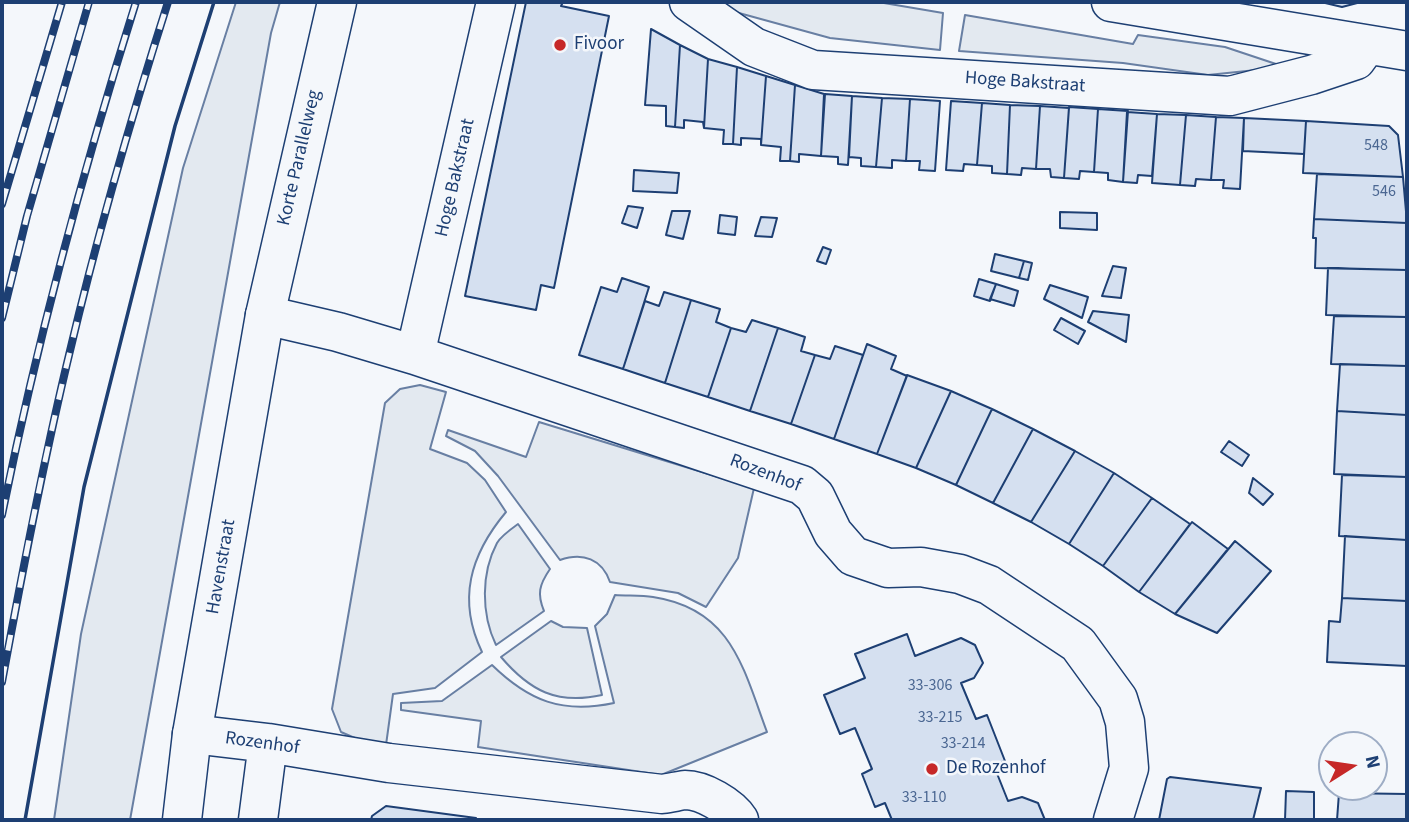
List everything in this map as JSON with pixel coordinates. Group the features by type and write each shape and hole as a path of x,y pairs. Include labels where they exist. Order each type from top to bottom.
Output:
{"street":[{"name":"Korte Parallelweg","path":"265,315 337,2"},
{"name":"Hoge Bakstraat","path":"415,355 496,2"},
{"name":"Hoge Bakstraat","path":"689,2 754,47 813,70 1230,96 1356,60 1367,45"},
{"path":"1111,2 1407,51"},
{"name":"Rozenhof","path":"265,315 338,332 415,355 802,485 815,496 833,533 853,556 888,568 921,567 960,574 989,585 1077,644 1118,699 1125,722 1129,768 1113,820"},
{"name":"Havenstraat","path":"181,820 192,734 265,315"},
{"name":"Rozenhof","path":"192,734 268,743 389,763 662,794 688,790 711,797 739,820"},
{"path":"258,820 268,743"}],"shaded area":[{"path":"236,2 280,2 271,33 130,820 54,820 81,634 183,168"},
{"path":"713,2 878,2 943,13 940,50 830,38 728,10"},
{"path":"965,15 1133,44 1138,35 1225,47 1285,67 1208,75 1123,63 959,51"},
{"path":"420,385 446,392 430,449 467,463 485,480 506,512 484,545 471,579 470,614 482,652 435,688 393,694 386,745 364,742 341,732 332,709 385,403 400,389"},
{"path":"539,422 754,488 738,558 706,607 678,593 610,582 602,568 591,559 576,557 560,560 498,476 475,451 446,436 448,430 526,457"},
{"path":"518,524 550,569 540,590 544,611 496,645 486,607 488,567 499,540"},
{"path":"615,595 648,596 680,604 701,614 717,628 731,645 741,664 767,732 661,775 478,747 481,721 401,710 401,703 442,701 492,665 519,688 547,702 578,707 614,703 595,626 607,614"},
{"path":"551,621 563,627 587,628 602,695 571,698 546,692 523,679 501,657"}],"building":[{"path":"526,2 563,2 561,6 609,16 554,288 541,285 536,310 465,296"},
{"path":"1321,2 1361,2 1342,7"},
{"path":"651,29 680,45 675,127 666,126 666,106 645,105"},
{"path":"680,45 708,59 704,128 703,122 684,120 684,128 675,127"},
{"path":"708,59 737,67 733,144 723,144 724,130 704,128"},
{"path":"737,67 766,76 761,145 761,139 741,138 741,145 733,144"},
{"path":"766,76 795,85 790,161 780,161 781,147 761,145"},
{"path":"795,85 824,94 821,156 799,154 799,162 790,161"},
{"path":"825,94 852,96 848,165 838,164 838,157 821,156"},
{"path":"852,96 882,98 876,167 861,166 861,158 849,157"},
{"path":"882,98 910,99 906,161 892,160 892,168 876,167"},
{"path":"910,99 940,101 935,171 919,170 920,161 906,161"},
{"path":"951,101 982,103 977,165 964,164 963,171 946,170"},
{"path":"982,103 1010,105 1007,174 992,173 992,166 977,165"},
{"path":"1010,105 1040,106 1036,169 1022,168 1021,175 1007,174"},
{"path":"1040,106 1069,108 1064,178 1051,177 1050,169 1036,169"},
{"path":"1069,107 1098,109 1094,172 1080,171 1079,179 1064,178"},
{"path":"1098,109 1128,111 1123,182 1108,180 1108,173 1094,172"},
{"path":"1127,112 1157,114 1152,176 1138,175 1137,183 1123,182"},
{"path":"1157,114 1186,115 1180,185 1152,183"},
{"path":"1186,115 1216,117 1211,180 1196,179 1195,186 1180,185"},
{"path":"1216,117 1244,118 1240,189 1223,188 1224,180 1211,180"},
{"path":"1244,118 1306,121 1304,154 1243,151"},
{"path":"1306,121 1389,126 1398,135 1403,177 1303,173"},
{"path":"634,170 679,173 677,193 633,191"},
{"path":"1317,174 1403,177 1407,223 1314,219"},
{"path":"628,206 643,208 637,228 622,223"},
{"path":"672,211 690,211 683,239 666,235"},
{"path":"1060,212 1097,213 1097,230 1060,228"},
{"path":"720,215 737,217 735,235 718,233"},
{"path":"761,217 777,218 772,237 755,236"},
{"path":"1314,219 1407,223 1407,270 1315,268"},
{"path":"823,247 831,250 826,264 817,261"},
{"path":"995,254 1024,261 1019,278 991,271"},
{"path":"1024,261 1032,263 1028,280 1019,278"},
{"path":"1113,266 1126,268 1121,298 1102,296"},
{"path":"1328,268 1407,270 1407,317 1326,315"},
{"path":"622,278 649,287 623,369 579,355 601,287 617,292"},
{"path":"979,279 996,284 990,301 974,296"},
{"path":"996,284 1018,291 1014,306 990,299"},
{"path":"1050,285 1088,297 1082,318 1044,299"},
{"path":"664,292 691,300 665,383 623,369 645,301 659,306"},
{"path":"691,300 720,309 716,322 731,328 708,397 665,383"},
{"path":"1093,311 1129,315 1126,342 1088,322"},
{"path":"1334,316 1407,317 1407,366 1331,364"},
{"path":"1061,318 1085,331 1078,344 1054,330"},
{"path":"752,320 778,328 750,411 708,397 731,328 746,332"},
{"path":"778,328 805,337 801,351 815,355 791,424 750,411"},
{"path":"867,344 896,356 891,369 907,376 877,454 834,439"},
{"path":"835,346 863,355 834,439 791,424 815,355 830,359"},
{"path":"1340,364 1407,366 1407,415 1337,411"},
{"path":"907,375 951,391 916,468 877,454"},
{"path":"951,391 992,409 956,485 916,468"},
{"path":"992,409 1033,429 993,503 956,485"},
{"path":"1337,411 1407,415 1407,477 1334,474"},
{"path":"1033,429 1075,451 1031,522 993,503"},
{"path":"1229,441 1249,455 1242,466 1221,452"},
{"path":"1075,451 1114,473 1069,544 1031,522"},
{"path":"1114,473 1152,498 1103,566 1069,544"},
{"path":"1342,475 1407,477 1407,540 1339,536"},
{"path":"1253,478 1273,494 1263,505 1249,493"},
{"path":"1152,498 1190,524 1139,592 1103,566"},
{"path":"1192,522 1228,549 1175,614 1139,592"},
{"path":"1345,536 1407,540 1407,601 1342,598"},
{"path":"1235,541 1271,571 1217,633 1175,614"},
{"path":"1342,598 1407,601 1407,666 1327,662 1329,621 1340,622"},
{"path":"907,634 915,656 961,638 975,645 983,663 974,678 961,683 976,719 987,715 1005,761 994,766 1008,801 1022,797 1038,803 1045,820 892,820 885,803 875,807 862,774 872,769 855,728 840,734 824,695 865,678 855,654"},
{"path":"1170,777 1261,788 1253,820 1159,820 1167,779"},
{"path":"1286,791 1314,792 1314,820 1285,820"},
{"path":"1388,794 1407,794 1407,820 1337,820 1338,801 1388,801"},
{"path":"386,806 476,820 371,820 372,816"}],"railway":[{"path":"2,204 62,2"},
{"path":"2,318 27,216 89,2"},
{"path":"2,515 62,256 136,2"},
{"path":"2,682 59,396 115,177 168,2"}],"wall":[{"path":"25,820 84,487 175,126 214,2"}],"place":[{"name":"Fivoor","path":"560,45"},
{"name":"De Rozenhof","path":"932,769"}]}
